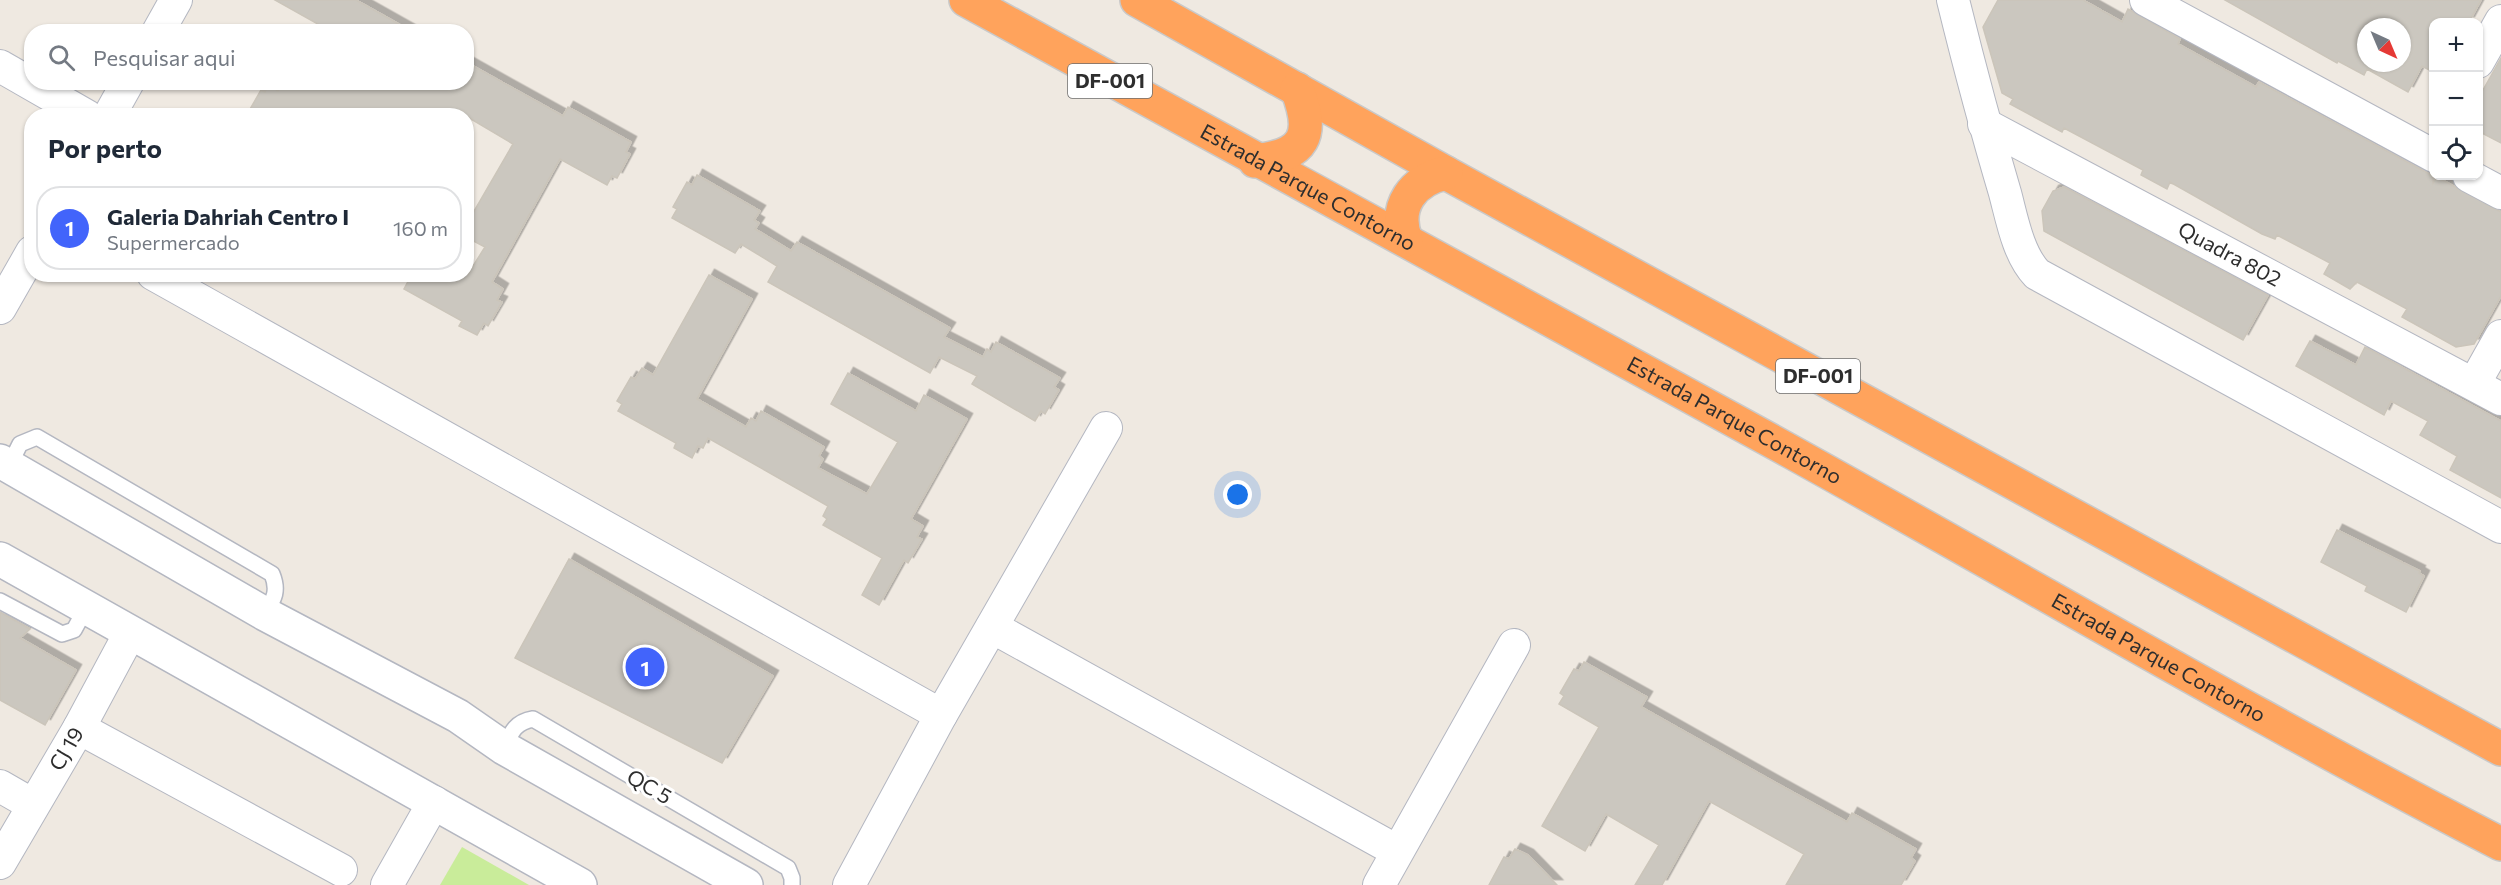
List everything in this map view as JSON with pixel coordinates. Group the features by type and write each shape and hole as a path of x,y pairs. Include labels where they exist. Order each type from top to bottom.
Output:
{"highway":[{"name":"Estrada Parque Contorno","path":"966,0 1255,161 1406,240 1780,446 2357,770 2501,844"},
{"name":"DF-001","path":"1137,0 1446,173 2501,749"},
{"path":"1255,161 1274,159 1289,153 1299,145 1306,125 1306,113 1297,89"},
{"path":"1406,240 1401,217 1403,204 1420,183 1446,173"}],"main road":[{"path":"4,463 265,614 458,716 504,748 746,885"},
{"path":"0,559 580,885"}],"street":[{"path":"162,24 176,0"},
{"path":"1953,0 1984,124 2014,223 2026,258 2037,274 2501,527"},
{"path":"2146,0 2429,149"},
{"path":"2483,53 2501,21"},
{"path":"0,66 24,80"},
{"path":"42,90 73,108"},
{"path":"113,108 124,90"},
{"name":"Quadra 802","path":"1984,124 2501,399"},
{"path":"2477,180 2501,193"},
{"path":"0,308 24,266"},
{"path":"167,282 941,715"},
{"path":"2474,384 2501,336"},
{"path":"849,885 941,715 1106,428"},
{"path":"992,627 1397,851"},
{"name":"CJ 19","path":"0,863 79,728 130,633"},
{"path":"1379,885 1514,645"},
{"path":"79,728 341,870"},
{"path":"0,786 33,805"},
{"path":"387,885 434,802"}],"lane":[{"path":"0,601 62,634 74,630 86,608"},
{"name":"QC 5","path":"504,748 513,729 521,721 533,719 788,868 792,885"}],"green space":[{"path":"462,847 529,885 440,885"}],"building":[{"path":"275,0 356,0 399,24 318,24"},
{"path":"1998,0 2083,0 2122,22 2128,9 2180,39 2178,44 2256,87 2259,82 2429,174 2429,180 2433,180 2433,183 2435,180 2442,180 2501,212 2501,296 2474,344 2456,347 2402,317 2407,309 2357,282 2350,289 2324,274 2330,263 2277,235 2275,239 2262,234 2170,182 2167,189 2141,175 2143,170 2064,128 2062,132 2010,104 2013,99 2002,93 1983,27"},
{"path":"2225,0 2481,0 2471,18 2429,18 2429,70 2422,66 2408,92 2372,72 2411,72 2411,18 2357,18 2357,71 2338,61 2337,63"},
{"path":"2501,58 2501,143 2483,134 2483,90"},
{"path":"474,66 563,116 568,107 631,142 626,152 630,154 617,178 612,176 607,185 560,159 492,282 503,289 497,300 502,302 488,326 484,323 477,335 459,326 462,321 404,289 408,282 474,282 474,264 485,247 474,241 474,211 513,144 474,121 474,108 251,108 261,90 474,90"},
{"path":"697,175 760,211 754,220 759,223 755,229 791,251 797,242 950,328 944,337 983,357 987,349 991,352 996,342 1060,378 1054,387 1059,390 1045,414 1041,411 1035,421 972,384 977,376 939,357 930,373 768,282 777,266 741,244 735,253 672,218 677,209 673,207 687,182 692,185"},
{"path":"2064,187 2268,295 2243,340 2044,231 2042,211 2053,191"},
{"path":"709,275 752,299 697,399 746,427 751,418 756,421 761,411 824,447 819,456 823,459 818,468 867,494 898,442 831,404 848,373 916,411 924,395 967,419 911,519 923,526 917,537 922,539 908,563 904,560 879,605 862,595 882,558 823,525 827,519 823,516 828,506 708,438 703,448 698,446 692,458 674,448 676,443 618,411 622,404 617,401 631,377 635,379 642,368 653,375"},
{"path":"2310,341 2356,365 2365,347 2501,421 2501,498 2450,470 2457,456 2420,435 2428,421 2391,401 2384,415 2296,366"},
{"path":"2337,530 2420,571 2419,573 2424,576 2406,612 2365,591 2367,586 2321,562"},
{"path":"569,559 773,676 722,763 515,658"},
{"path":"0,612 30,629 20,638 76,670 45,725 0,700"},
{"path":"1584,662 1647,697 1641,707 1847,822 1852,813 1916,849 1911,858 1915,861 1901,885 1786,885 1804,854 1709,801 1662,885 1635,885 1659,845 1606,814 1585,851 1542,826 1599,727 1559,704 1564,696 1560,693 1574,669 1579,671"},
{"path":"1515,849 1528,855 1557,885 1489,885 1504,857 1509,859"}],"place":[{"name":"Galeria Dahriah Centro I","path":"645,667"}]}
